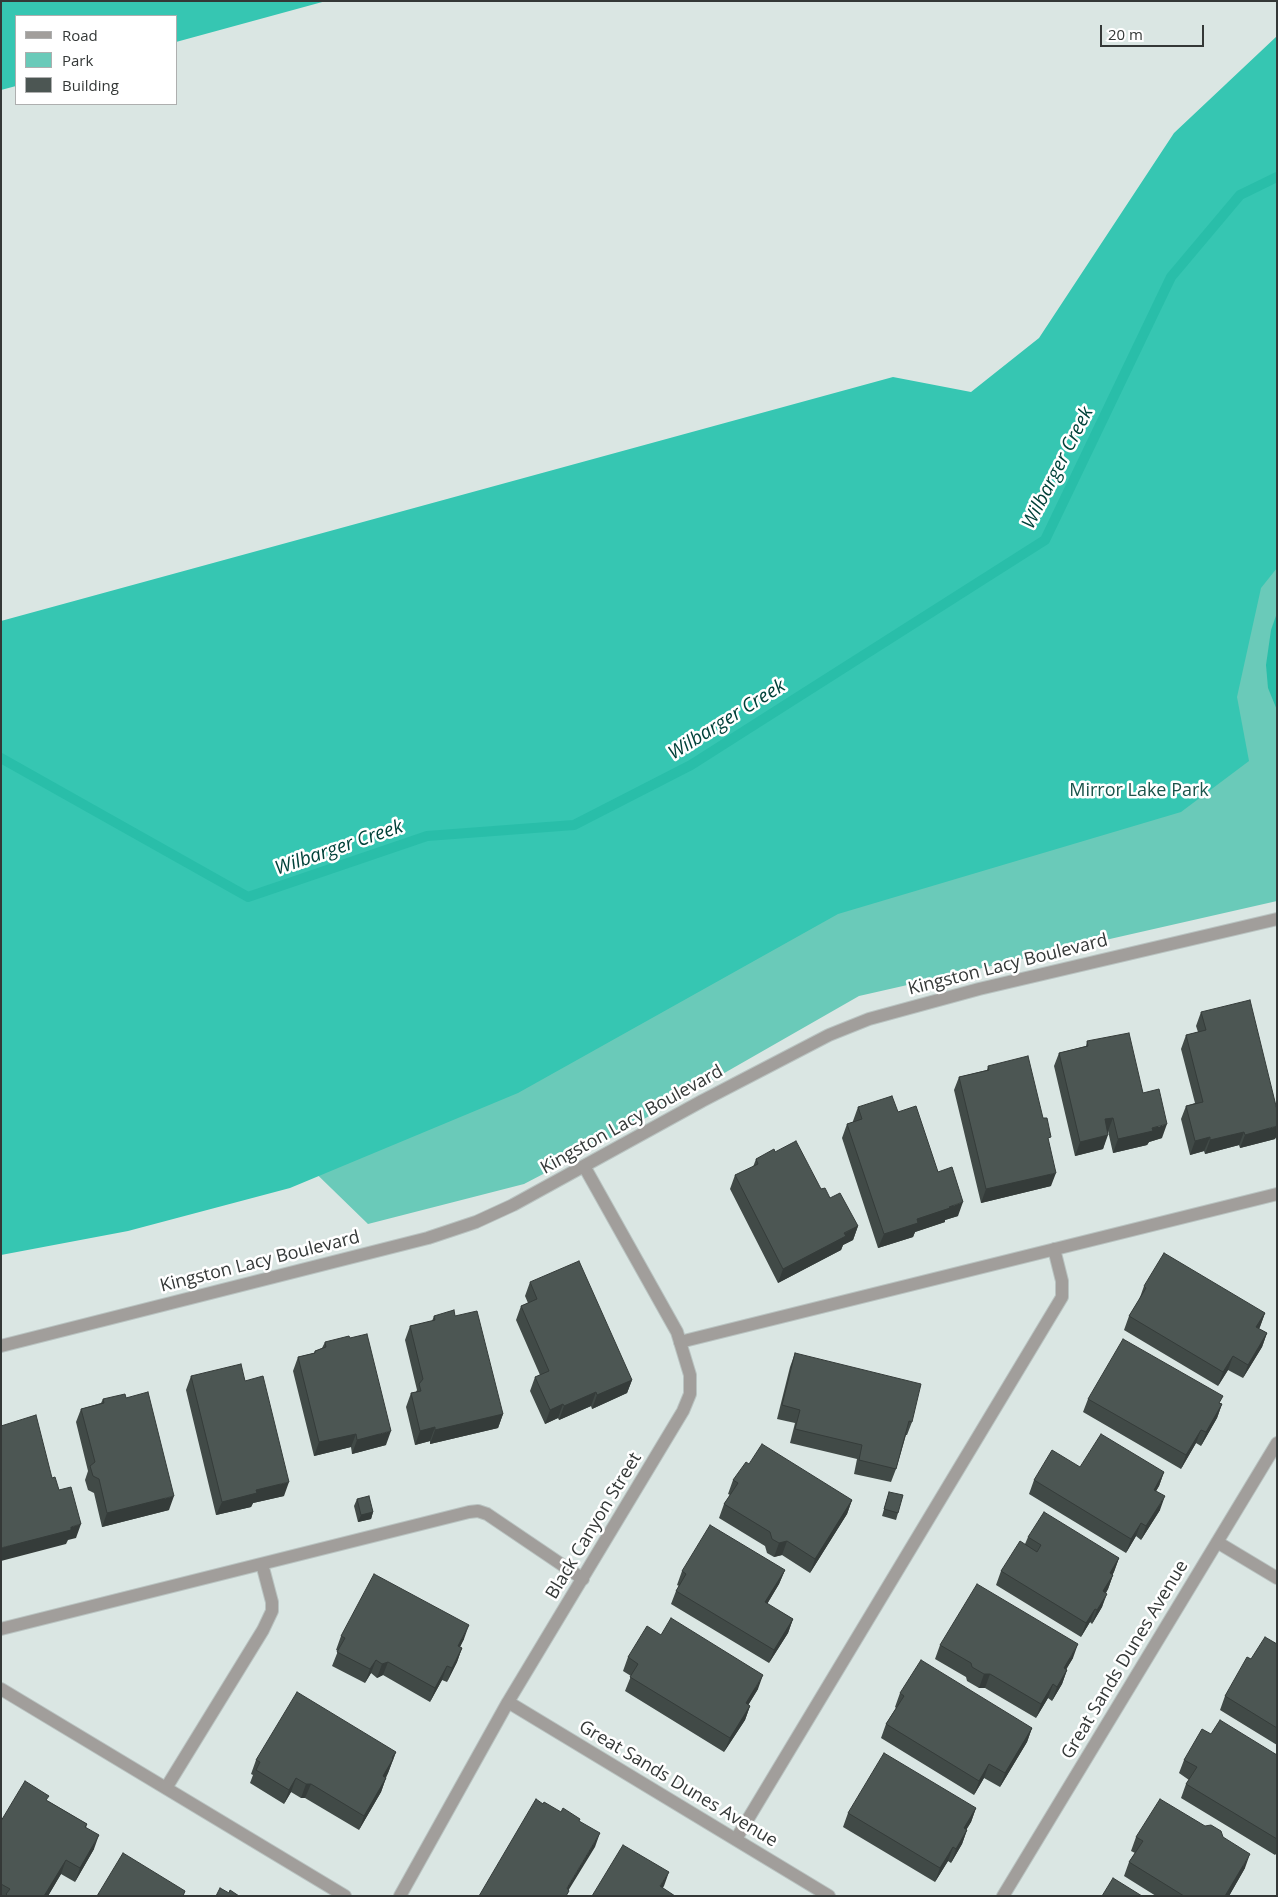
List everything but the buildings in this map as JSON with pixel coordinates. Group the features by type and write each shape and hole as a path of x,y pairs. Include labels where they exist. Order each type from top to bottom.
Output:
{"street":[{"name":"Kingston Lacy Boulevard","path":"1,1346 428,1238 476,1222 513,1205 702,1101 829,1035 869,1019 980,989 1277,918"},
{"name":"Black Canyon Street","path":"400,1896 508,1702 683,1412 690,1394 690,1375 677,1332 584,1166"},
{"path":"680,1342 1277,1194"},
{"path":"736,1840 1062,1298 1062,1281 1054,1249"},
{"name":"Great Sands Dunes Avenue","path":"1003,1896 1277,1443"},
{"path":"1,1629 469,1512 486,1514 582,1579"},
{"path":"1217,1542 1277,1578"},
{"path":"166,1788 272,1612 272,1602 262,1564"},
{"path":"1,1689 345,1896"},
{"name":"Great Sands Dunes Avenue","path":"508,1702 829,1896"}],"green space":[{"path":"1,1 326,1 178,41 178,15 15,15 15,86 1,90"},
{"path":"1277,36 1277,568 1261,588 1237,697 1249,761 1181,812 838,914 518,1093 290,1188 128,1231 1,1255 1,621 893,377 971,392 1039,338 1174,133"},
{"name":"Mirror Lake Park","path":"1277,502 1277,901 859,996 595,1147 524,1184 368,1224 223,1083"}],"shaded area":[{"path":"1277,613 1277,710 1268,688 1266,665 1271,630"}],"waterway":[{"name":"Wilbarger Creek","path":"1,758 248,897 427,836 574,825 691,765 1045,540 1171,277 1240,195 1277,177"}]}
